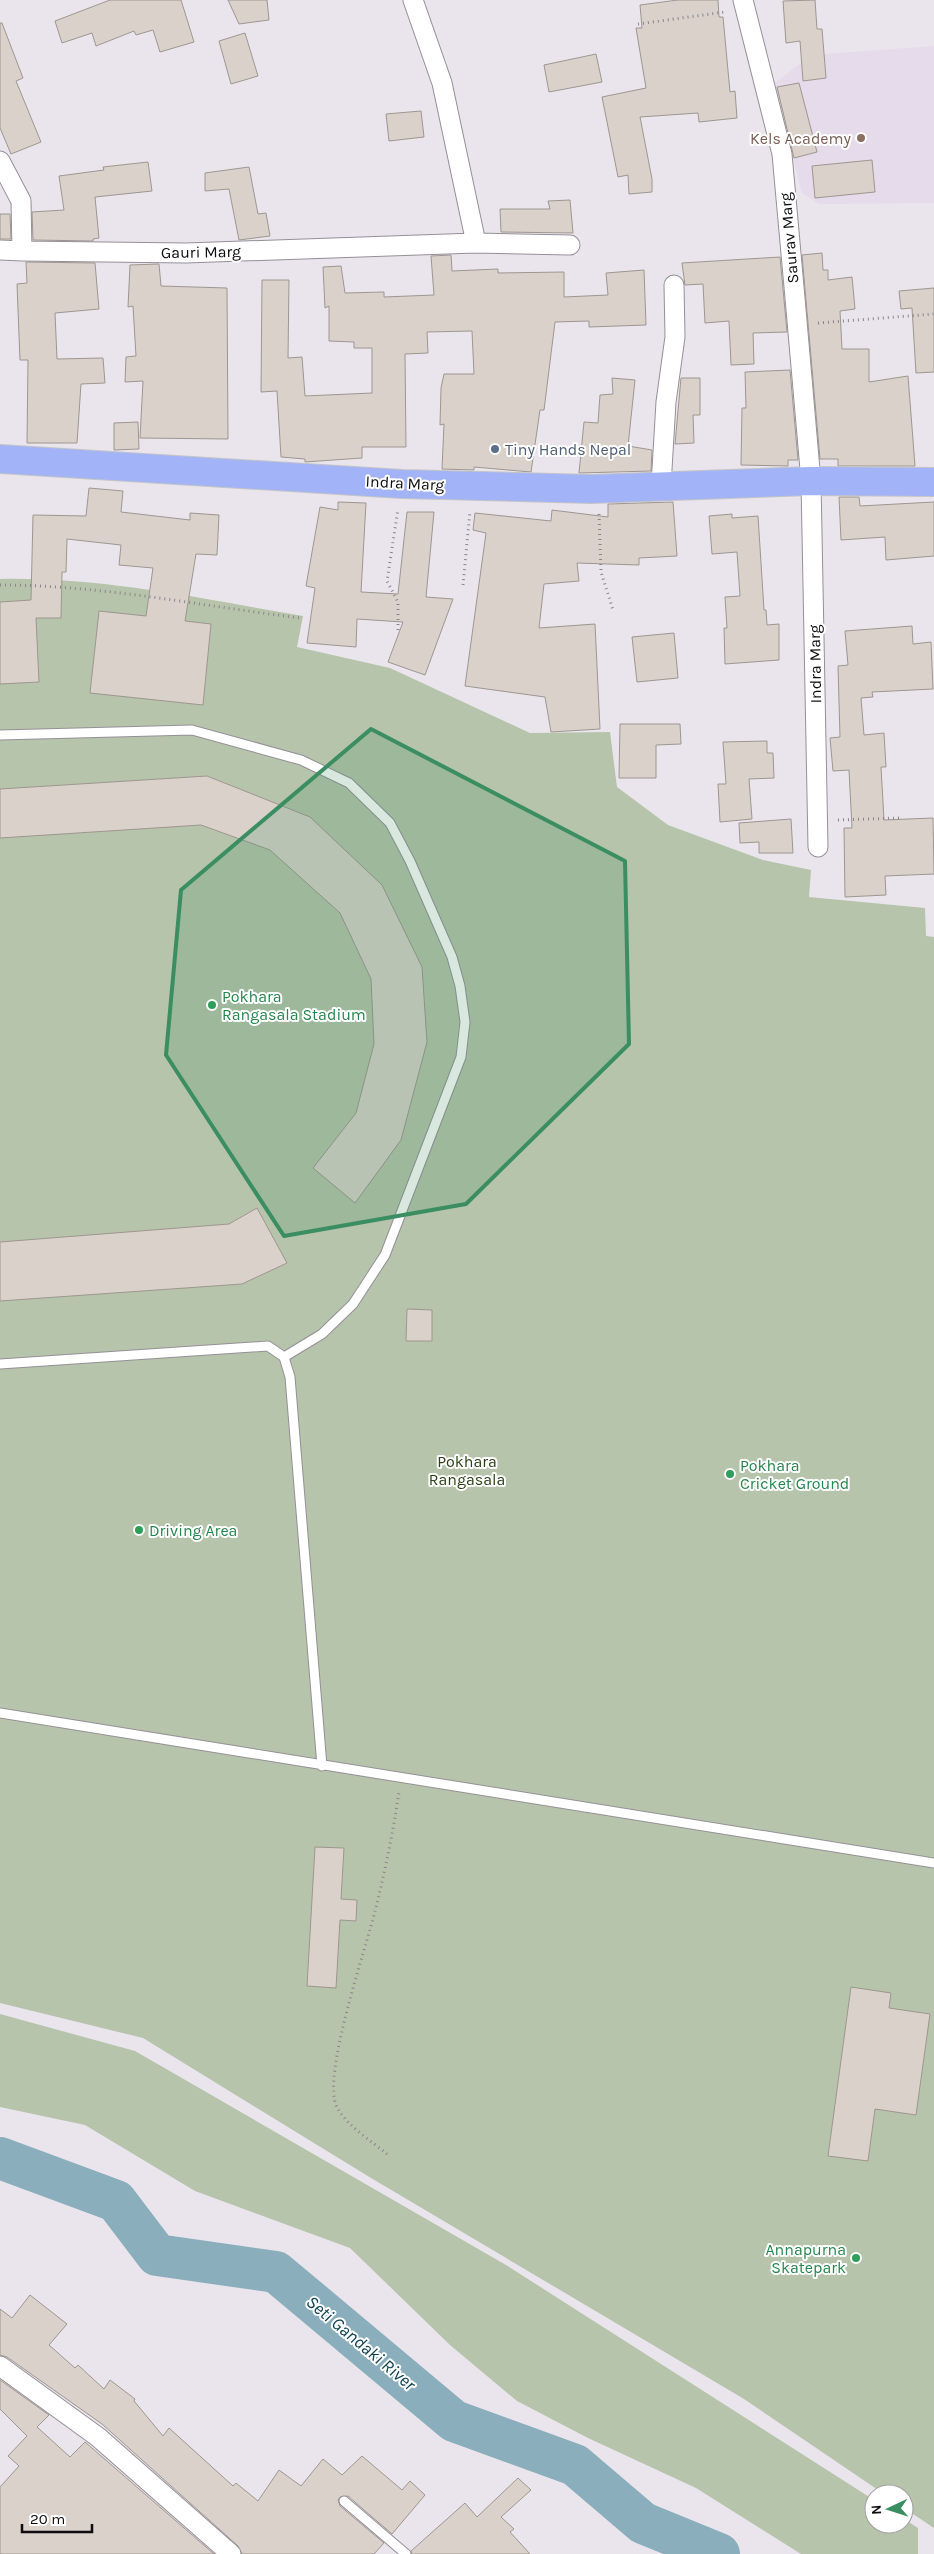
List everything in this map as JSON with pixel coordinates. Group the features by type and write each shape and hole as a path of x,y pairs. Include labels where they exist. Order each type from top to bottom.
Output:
{"main road":[{"name":"Indra Marg","path":"0,458 402,484 472,486 598,488 811,481 934,482"}],"street":[{"path":"413,0 442,83 476,244"},
{"name":"Saurav Marg","path":"745,5 782,154 811,481"},
{"path":"0,161 21,201 22,251"},
{"name":"Gauri Marg","path":"0,250 186,253 476,244 570,245"},
{"path":"661,486 666,402 675,337 674,285"},
{"name":"Indra Marg","path":"811,481 818,848"},
{"path":"0,2366 98,2437 231,2554"}],"lane":[{"path":"0,735 192,730 301,760 349,783 390,823 410,861 452,957 460,986 465,1022 461,1056 385,1255 353,1304 322,1334 284,1357"},
{"path":"0,1364 268,1346 284,1357 290,1377 322,1766"},
{"path":"0,1713 934,1864"},
{"path":"344,2501 406,2554"}],"path":[{"path":"638,24 745,5"},
{"path":"797,325 934,314"},
{"path":"398,630 398,602 387,582 402,484"},
{"path":"463,586 472,486"},
{"path":"598,488 601,572 613,610"},
{"path":"0,585 40,585 182,600 301,618"},
{"path":"818,821 899,818"},
{"path":"387,2154 358,2131 336,2107 333,2075 377,1902 393,1830 400,1779"}],"highlighted area":[{"path":"371,729 625,861 629,1044 466,1204 284,1236 166,1055 181,890"}],"shaded area":[{"name":"Kels Academy","path":"934,46 934,203 819,204 802,193 774,84 811,55"}],"green space":[{"name":"Pokhara Rangasala","path":"0,579 38,579 114,585 303,616 297,647 390,668 530,733 610,732 617,787 668,825 763,860 811,870 809,897 925,908 926,936 934,937 934,2528 914,2515 914,2484 869,2484 744,2399 371,2178 143,2038 0,2003"},
{"path":"0,2014 135,2051 506,2265 864,2494 864,2534 914,2534 914,2525 918,2528 918,2554 801,2554 696,2488 588,2438 517,2401 450,2345 350,2248 195,2191 85,2125 0,2107"}],"building":[{"path":"110,0 181,0 194,42 160,52 153,30 136,35 134,31 96,46 92,33 62,43 55,21"},
{"path":"228,0 267,0 269,20 239,24"},
{"path":"678,0 718,0 719,17 723,17 730,92 735,91 737,118 699,122 698,113 640,117 652,179 652,192 629,194 628,175 618,177 602,97 646,88 636,28 642,28 640,5"},
{"path":"815,0 817,29 822,29 826,78 803,81 800,41 786,43 783,1"},
{"path":"0,23 2,23 23,78 16,81 41,142 11,154 0,128"},
{"path":"245,33 258,76 231,84 219,41"},
{"path":"596,54 602,82 549,92 544,65"},
{"path":"799,83 817,152 794,158 777,87"},
{"path":"421,111 424,137 389,141 386,114"},
{"path":"872,160 875,192 815,198 812,166"},
{"path":"148,162 152,191 95,197 99,238 93,239 93,241 33,240 32,212 64,210 59,176 104,170 103,167"},
{"path":"249,167 258,214 266,213 270,236 239,240 229,189 205,191 205,173"},
{"path":"570,200 573,233 501,232 500,209 550,209 548,201"},
{"path":"0,214 10,214 11,239 0,239"},
{"path":"822,253 823,270 828,270 828,280 852,277 855,309 840,311 842,349 869,349 869,382 908,376 915,466 838,466 838,459 820,459 802,255"},
{"path":"451,255 452,271 498,269 498,273 564,272 564,297 608,295 606,273 644,270 646,325 589,327 589,321 555,322 544,410 540,410 531,472 474,467 474,470 442,469 444,424 440,425 441,388 444,374 474,374 472,331 427,332 428,353 405,354 406,447 362,447 362,458 305,462 305,459 281,457 277,391 261,392 262,280 289,280 288,358 302,357 305,396 372,393 372,348 354,348 354,342 329,341 329,306 325,308 323,267 341,266 345,293 384,292 384,297 434,295 431,256"},
{"path":"780,257 787,332 753,333 754,364 731,365 729,321 705,323 703,284 685,285 682,263"},
{"path":"26,262 95,263 99,309 55,313 57,359 103,358 105,383 81,384 77,443 27,443 28,360 20,360 17,284 27,283"},
{"path":"159,264 161,286 227,288 228,439 140,438 143,381 125,382 126,357 136,356 133,306 128,307 130,265"},
{"path":"934,288 934,372 916,373 912,308 901,309 899,291"},
{"path":"790,370 798,460 788,460 788,466 741,465 742,408 746,408 745,372"},
{"path":"612,378 635,380 628,446 652,450 651,471 579,473 584,422 598,423 600,395 613,394"},
{"path":"681,378 700,378 700,415 693,415 694,443 675,444"},
{"path":"138,422 139,449 114,450 114,423"},
{"path":"89,488 123,491 121,512 190,520 190,513 219,515 217,555 196,554 185,621 211,624 203,705 90,693 99,611 146,616 153,568 119,565 121,545 67,539 66,572 62,572 61,618 36,618 39,682 0,684 0,602 31,600 33,515 86,516"},
{"path":"839,497 859,497 860,506 934,502 934,556 886,560 885,537 841,540"},
{"path":"338,502 366,503 361,592 398,594 407,512 434,512 426,597 453,599 425,675 388,662 403,622 357,619 356,647 307,643 315,588 306,586 320,507 338,510"},
{"path":"673,502 677,556 639,558 639,565 577,563 579,581 544,584 539,628 595,624 600,729 551,732 545,697 465,686 486,533 473,530 475,513 551,521 552,510 608,517 608,504"},
{"path":"732,514 732,518 758,516 764,610 766,610 767,625 779,624 779,660 725,664 724,628 727,628 725,597 740,596 737,552 712,554 709,516"},
{"path":"912,626 913,644 931,642 933,689 872,692 873,697 861,698 864,735 884,733 886,767 881,767 884,820 933,818 934,874 885,876 886,895 845,897 844,828 852,828 849,770 833,771 830,738 840,737 838,666 848,665 845,631"},
{"path":"674,633 678,678 637,682 632,637"},
{"path":"620,724 680,724 681,744 656,745 656,778 619,778"},
{"path":"767,741 767,753 773,753 774,778 749,779 752,819 720,822 718,784 726,784 723,742"},
{"path":"207,776 310,817 382,885 422,967 427,1042 401,1140 355,1203 313,1168 356,1113 374,1044 371,979 340,913 270,850 201,825 0,838 0,789"},
{"path":"791,819 793,853 759,853 759,842 740,843 739,823"},
{"path":"257,1208 287,1263 242,1284 0,1301 0,1242 229,1224"},
{"path":"407,1309 432,1310 432,1341 406,1341"},
{"path":"315,1847 344,1848 341,1899 357,1900 356,1921 340,1920 336,1988 307,1986"},
{"path":"851,1987 891,1993 889,2008 930,2014 916,2115 875,2109 868,2161 828,2156"},
{"path":"30,2295 67,2324 49,2345 75,2368 78,2365 104,2389 110,2380 135,2399 134,2401 163,2436 169,2428 233,2486 236,2483 258,2501 279,2470 301,2486 323,2459 342,2475 362,2456 402,2490 410,2481 425,2495 392,2534 348,2496 340,2497 338,2500 340,2506 384,2543 374,2554 242,2554 238,2546 102,2424 7,2357 0,2355 0,2309 12,2318"},
{"path":"0,2380 49,2415 37,2427 70,2457 85,2442 214,2554 0,2554 0,2487 19,2466 8,2456 27,2436 0,2409"},
{"path":"518,2478 531,2490 501,2517 514,2529 510,2532 530,2554 412,2554 411,2551 465,2503 477,2517"}],"waterway":[{"name":"Seti Gandaki River","path":"0,2158 116,2201 157,2255 276,2272 454,2421 575,2465 643,2523 719,2554"}],"place":[{"name":"Kels Academy","path":"861,138"},
{"name":"Tiny Hands Nepal","path":"495,449"},
{"name":"Pokhara Rangasala Stadium","path":"212,1005"},
{"name":"Pokhara Cricket Ground","path":"730,1474"},
{"name":"Driving Area","path":"139,1530"},
{"name":"Annapurna Skatepark","path":"856,2258"}]}
